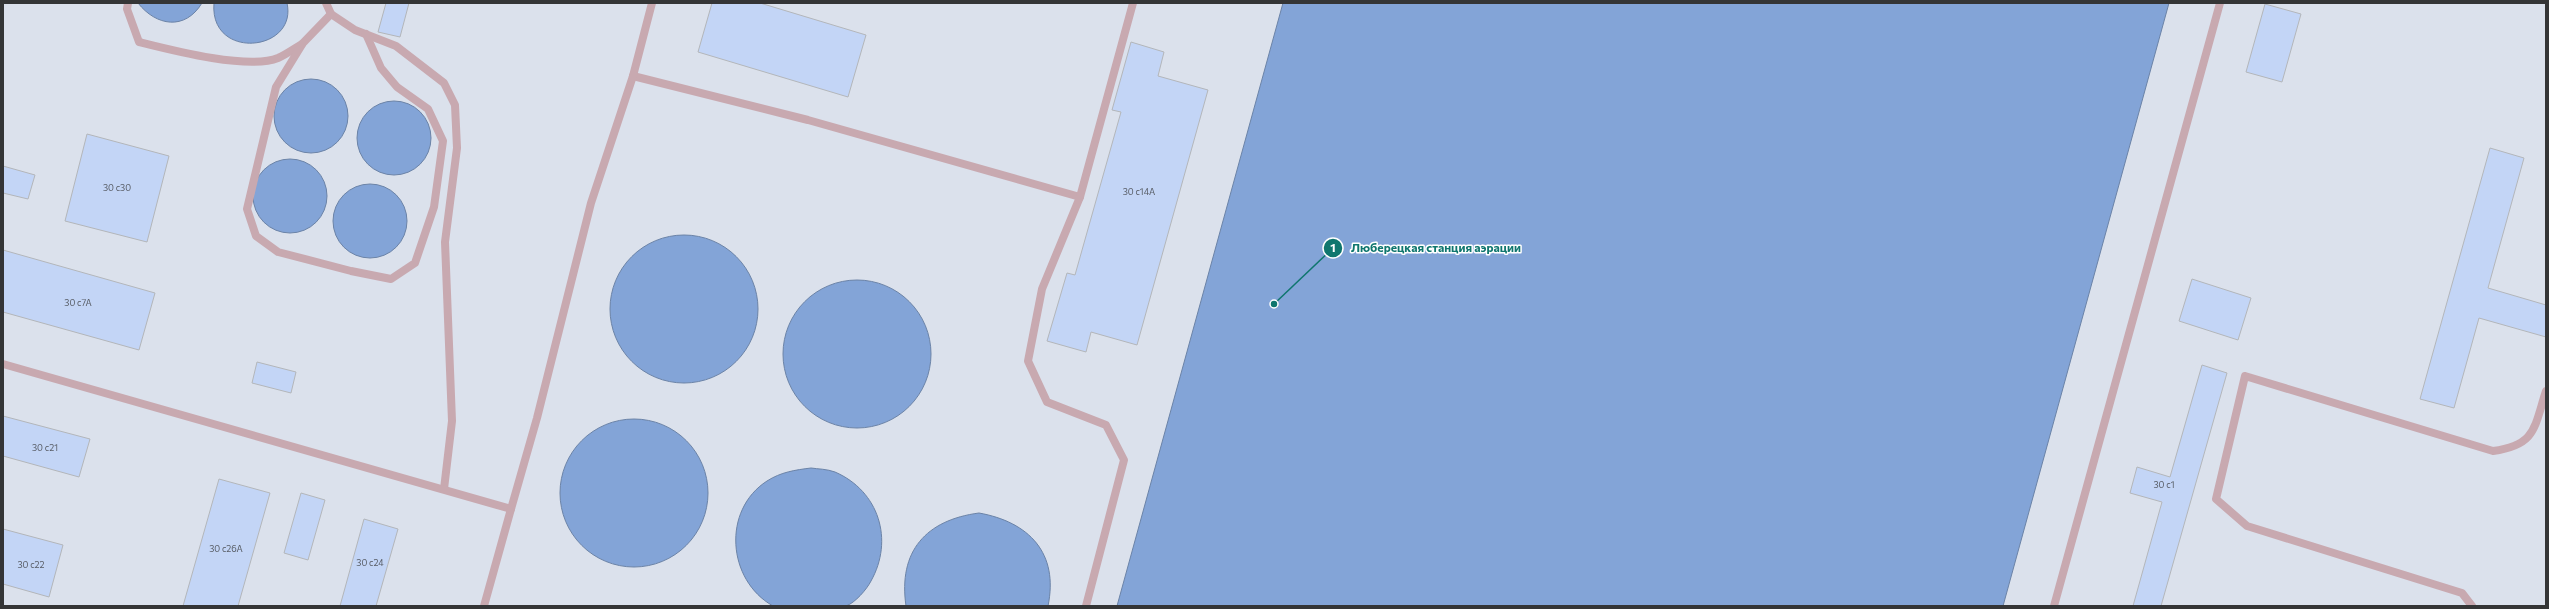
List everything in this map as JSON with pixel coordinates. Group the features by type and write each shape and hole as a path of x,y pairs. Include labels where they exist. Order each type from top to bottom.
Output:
{"lane":[{"path":"128,3 127,10 139,42 193,56 243,61 278,58 303,43"},
{"path":"326,3 331,14 355,30 396,46 444,83 455,105 458,148 445,242 452,421 444,489"},
{"path":"484,606 537,418 591,203 632,76 652,3"},
{"path":"1086,606 1124,460 1106,425 1047,402 1028,361 1042,289 1080,197 1133,3"},
{"path":"2054,606 2220,3"},
{"path":"331,14 303,43 276,87 247,209 256,236 278,252 351,271 391,279 415,263 434,207 443,141 428,109 397,86 382,68 366,34"},
{"path":"632,76 808,120 1080,197"},
{"path":"3,364 511,509"},
{"path":"2472,606 2462,593 2247,526 2216,499 2244,376 2493,451 2514,448 2532,434 2546,391"}],"shaded area":[{"path":"3,3 2546,3 2546,606 3,606"}],"water":[{"path":"138,3 202,3 195,12 187,18 170,22 153,17"},
{"path":"214,3 287,3 287,19 280,32 267,40 253,43 238,41 225,34 216,22"},
{"path":"1283,3 2169,3 2003,606 1117,606"},
{"path":"311,79 325,82 337,90 345,102 348,116 345,130 337,142 325,150 311,153 297,150 285,142 277,130 274,116 277,102 285,90 297,82"},
{"path":"394,101 408,104 420,112 428,124 431,138 428,152 420,164 408,172 394,175 380,172 368,164 360,152 357,138 360,124 368,112 380,104"},
{"path":"290,159 304,162 316,170 324,182 327,196 324,210 316,222 304,230 290,233 276,230 264,222 256,210 253,196 256,182 264,170 276,162"},
{"path":"370,184 384,187 396,195 404,207 407,221 404,235 396,247 384,255 370,258 356,255 344,247 336,235 333,221 336,207 344,195 356,187"},
{"path":"684,235 705,238 719,244 731,252 741,262 749,274 755,288 758,309 755,330 749,344 741,356 731,366 719,374 705,380 684,383 663,380 649,374 637,366 627,356 619,344 613,330 610,309 613,288 619,274 627,262 637,252 649,244 663,238"},
{"path":"857,280 878,283 892,289 904,297 914,307 922,319 928,333 931,354 928,375 922,389 914,401 904,411 892,419 878,425 857,428 836,425 822,419 810,411 800,401 792,389 786,375 783,354 786,333 792,319 800,307 810,297 822,289 836,283"},
{"path":"634,419 655,422 669,428 681,436 691,446 699,458 705,472 708,493 705,514 699,528 691,540 681,550 669,558 655,564 634,567 613,564 599,558 587,550 577,540 569,528 563,514 560,493 563,472 569,458 577,446 587,436 599,428 613,422"},
{"path":"811,468 832,471 850,480 862,491 872,504 878,518 881,534 881,549 878,565 867,588 857,599 846,606 773,606 758,594 746,580 739,563 736,545 737,526 742,509 752,494 767,481 783,473"},
{"path":"979,513 997,517 1012,524 1026,532 1036,543 1044,556 1049,570 1050,587 1048,606 906,606 905,586 907,569 912,554 920,542 931,531 944,523 960,517"}],"building":[{"path":"386,3 409,3 400,37 378,32"},
{"path":"712,3 760,3 866,35 848,97 698,52"},
{"path":"2265,4 2301,14 2282,82 2246,72"},
{"path":"1131,42 1164,52 1158,76 1208,90 1137,345 1091,332 1086,352 1047,341 1067,273 1075,275 1121,112 1112,110"},
{"path":"87,134 169,156 147,242 65,221"},
{"path":"2490,148 2524,158 2488,288 2546,305 2546,337 2479,318 2454,408 2420,399"},
{"path":"3,166 35,175 28,199 3,193"},
{"path":"3,250 155,293 139,350 3,312"},
{"path":"2192,279 2251,298 2238,340 2179,321"},
{"path":"257,362 296,372 291,393 252,383"},
{"path":"2202,365 2227,373 2161,606 2133,606 2162,502 2130,493 2137,467 2170,477"},
{"path":"3,416 90,439 79,477 3,456"},
{"path":"219,479 270,493 238,606 183,606"},
{"path":"301,493 325,500 308,560 284,553"},
{"path":"364,519 398,529 376,606 340,606"},
{"path":"3,529 63,545 49,597 3,584"}],"place":[{"name":"Люберецкая станция аэрации","path":"1274,304"}]}
